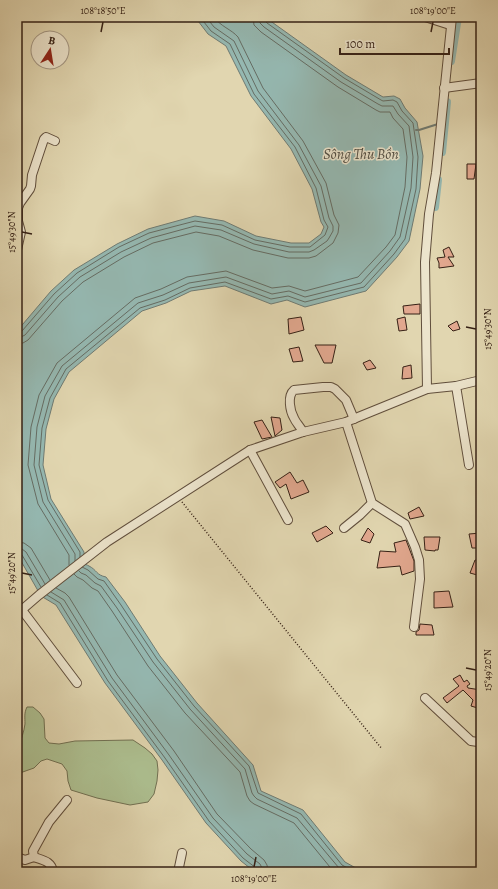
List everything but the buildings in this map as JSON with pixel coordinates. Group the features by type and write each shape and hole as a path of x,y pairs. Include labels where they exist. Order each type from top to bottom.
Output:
{"street":[{"path":"426,17 451,21 447,88 429,214 425,262 427,389"},
{"path":"447,88 481,84"},
{"path":"17,250 21,232 18,221 18,208 32,186 32,175 44,139 46,137 56,141"},
{"path":"77,683 20,612 39,595 107,542 250,450 303,432 346,422 427,389 456,386 481,380"},
{"path":"456,386 469,465"},
{"path":"303,432 294,419 290,409 290,395 294,390 331,387 338,391 346,400 354,419"},
{"path":"346,422 372,503 405,524 416,547 419,560 420,579 414,627"},
{"path":"250,450 288,520"},
{"path":"344,528 372,503"},
{"path":"425,698 471,741 481,741"},
{"path":"34,857 33,851 49,822 67,800"},
{"path":"178,872 182,854"},
{"path":"17,857 25,860 34,857 47,862 51,865 53,872"}],"path":[{"path":"178,497 382,749"}],"green space":[{"path":"27,707 33,707 44,719 45,738 49,743 59,744 75,741 133,740 145,748 157,761 157,781 154,794 148,802 130,805 97,798 71,790 67,771 62,764 47,759 41,761 34,768 17,774 17,748 19,747 24,730 25,713"}],"water":[{"name":"Sông Thu Bồn","path":"195,17 266,17 346,75 383,97 394,96 400,99 405,108 417,122 423,156 420,189 409,241 397,257 366,291 305,307 287,300 271,304 225,286 191,291 166,303 142,311 69,372 54,399 46,429 43,465 51,499 84,552 84,563 100,575 106,577 125,602 160,656 197,703 253,765 261,791 303,810 345,862 363,872 255,872 241,861 206,823 105,683 56,605 41,596 17,554 17,331 51,291 74,270 117,244 148,229 195,216 224,221 256,236 291,243 309,243 321,234 324,227 321,222 312,189 291,149 251,96 226,46 208,34"}],"waterway":[{"path":"451,61 458,17"},
{"path":"442,152 447,102"},
{"path":"416,130 438,124"},
{"path":"435,207 438,180"}]}
